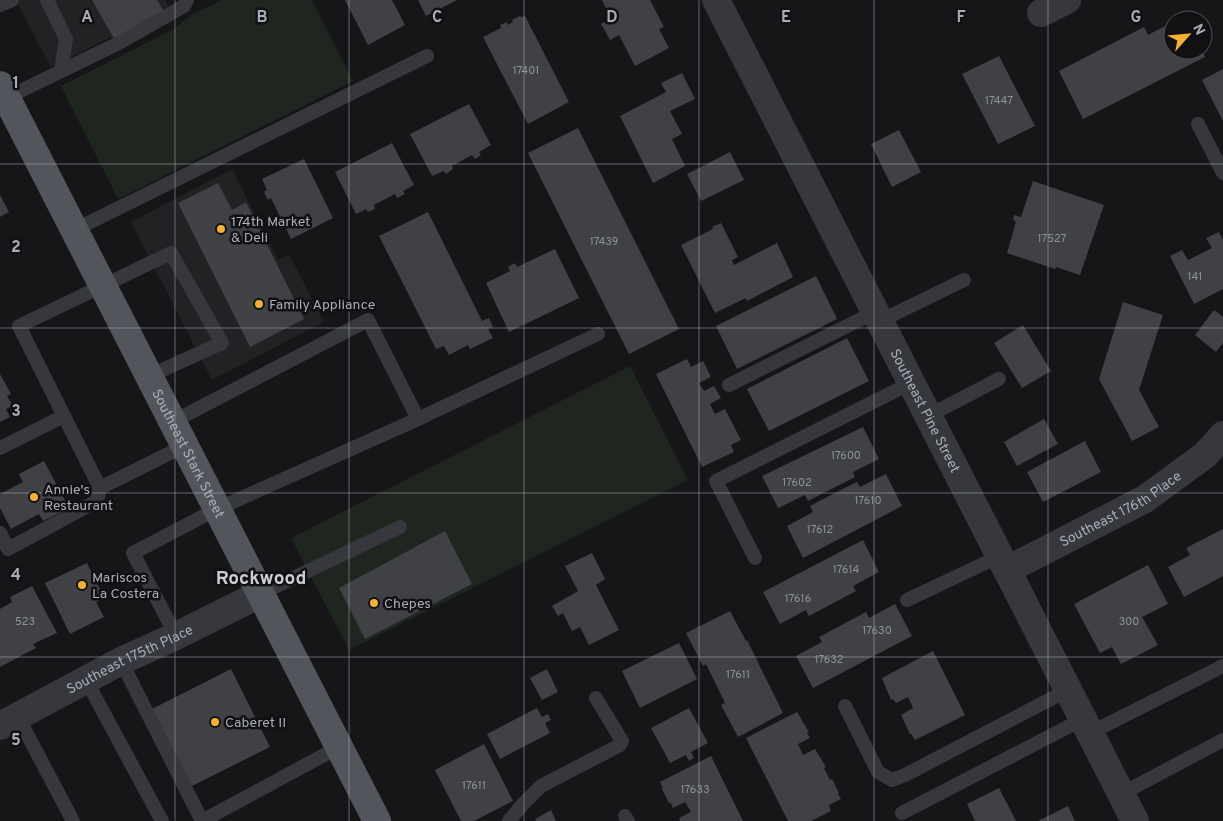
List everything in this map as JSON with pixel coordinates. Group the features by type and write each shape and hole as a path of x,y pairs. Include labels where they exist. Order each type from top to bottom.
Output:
{"main road":[{"name":"Southeast Stark Street","path":"3,92 377,821"}],"street":[{"name":"Southeast Pine Street","path":"716,0 1135,821"},
{"path":"1041,13 1067,0"},
{"name":"Southeast 176th Place","path":"1003,563 1145,499 1205,455 1223,435"},
{"name":"Southeast 175th Place","path":"9,721 121,662 260,594"}],"lane":[{"path":"0,4 12,0"},
{"path":"47,0 66,39 61,71"},
{"path":"3,92 61,71 135,34 184,6 187,0"},
{"path":"74,230 427,56"},
{"path":"1198,124 1223,172"},
{"path":"0,533 8,548 97,501 100,488 19,326 171,252 222,343 149,376"},
{"path":"730,385 964,280"},
{"path":"172,422 368,320 418,419"},
{"path":"176,636 133,553 217,509 418,419 598,334"},
{"path":"928,416 999,379"},
{"path":"755,558 716,481 911,383"},
{"path":"0,448 64,416"},
{"path":"100,488 184,446"},
{"path":"260,594 400,528"},
{"path":"907,600 1003,563"},
{"path":"121,662 202,821 339,747"},
{"path":"902,813 1086,726 1223,666"},
{"path":"86,680 162,821"},
{"path":"845,706 878,772 892,780 1068,690"},
{"path":"509,821 540,786 620,745 622,741 596,698"},
{"path":"9,721 73,821"},
{"path":"1121,794 1223,740"}],"shaded area":[{"path":"16,0 166,0 169,7 51,68"},
{"path":"222,0 312,0 353,81 118,199 61,86 174,29 191,15"},
{"path":"232,169 278,260 289,254 324,322 212,380 131,222"},
{"path":"630,366 688,480 349,650 291,538"}],"building":[{"path":"92,0 157,0 164,12 114,39"},
{"path":"345,0 392,0 405,25 368,45"},
{"path":"418,0 457,0 426,16"},
{"path":"602,0 650,0 664,27 659,29 669,48 635,66 619,35 610,40 601,24 611,19"},
{"path":"525,16 569,102 528,124 483,37 501,28 500,25 507,22 508,25 513,22 512,20"},
{"path":"1144,27 1148,35 1163,27 1163,60 1199,60 1083,119 1059,71"},
{"path":"999,56 1035,126 998,144 962,74"},
{"path":"1223,69 1223,121 1202,80"},
{"path":"682,73 695,99 670,111 682,134 672,139 685,166 653,183 620,116 666,92 661,83"},
{"path":"469,104 491,145 479,152 481,155 475,159 472,155 452,166 453,169 446,174 444,171 432,176 410,134"},
{"path":"578,128 679,329 629,354 528,153"},
{"path":"899,130 921,172 892,187 871,144"},
{"path":"392,143 414,185 403,191 405,194 397,198 395,194 374,205 375,209 368,212 366,209 356,214 335,172"},
{"path":"730,152 744,180 701,201 687,174"},
{"path":"304,159 333,218 291,239 271,198 268,200 264,192 267,190 262,179"},
{"path":"1033,181 1104,205 1080,275 1007,253 1016,222 1013,220 1014,215 1021,217"},
{"path":"218,183 232,210 246,202 304,319 250,347 178,203"},
{"path":"0,195 9,212 0,217"},
{"path":"428,212 482,321 489,318 493,327 488,329 493,338 470,349 468,345 449,355 444,346 436,349 379,236"},
{"path":"721,223 738,257 732,260 734,265 777,243 793,277 747,301 746,298 715,313 681,245"},
{"path":"1219,232 1223,240 1223,289 1194,304 1170,256 1182,250 1188,260 1212,248 1206,238"},
{"path":"555,249 579,298 509,332 486,283 510,271 508,267 515,263 517,267"},
{"path":"816,276 837,319 737,369 716,326"},
{"path":"1123,302 1163,315 1139,390 1159,427 1132,441 1099,379"},
{"path":"1214,310 1223,317 1223,343 1216,352 1195,335"},
{"path":"1023,325 1051,371 1022,388 994,343"},
{"path":"847,338 869,381 769,431 747,389"},
{"path":"687,359 691,367 703,361 711,377 699,383 704,391 714,386 721,398 710,404 715,414 725,409 741,440 731,445 734,452 702,467 656,374"},
{"path":"0,374 11,394 7,396 13,406 6,409 10,417 0,422"},
{"path":"1044,419 1058,444 1017,466 1004,442"},
{"path":"863,427 879,459 853,472 855,477 808,501 805,495 778,508 762,476"},
{"path":"1085,441 1101,472 1043,502 1027,472"},
{"path":"44,461 69,508 43,521 39,514 11,529 0,508 0,494 23,482 19,474"},
{"path":"886,474 902,506 803,558 787,526 813,512 810,506 857,482 860,487"},
{"path":"1223,529 1223,576 1184,597 1168,567 1190,555 1186,548"},
{"path":"445,531 472,584 365,639 339,588"},
{"path":"863,540 879,572 853,586 856,591 809,616 806,610 780,624 763,592"},
{"path":"592,553 605,579 596,585 619,630 589,645 580,627 572,631 563,613 558,616 552,606 578,591 565,566"},
{"path":"87,563 104,598 96,602 104,617 70,634 45,583"},
{"path":"1148,565 1168,604 1142,617 1158,645 1121,664 1112,647 1100,653 1074,604"},
{"path":"32,586 57,633 33,644 36,648 0,667 0,609 12,602 10,597"},
{"path":"895,604 912,636 813,688 796,656 822,642 819,637 866,612 869,618"},
{"path":"730,611 747,640 783,713 738,737 721,705 725,703 706,664 703,666 686,633"},
{"path":"679,643 697,679 640,708 622,671"},
{"path":"933,651 965,715 915,740 901,715 913,708 908,697 896,703 893,699 891,700 882,678"},
{"path":"231,669 270,747 190,787 150,710"},
{"path":"547,669 558,692 542,700 530,678"},
{"path":"537,708 542,717 548,714 551,720 545,723 550,733 500,759 487,734"},
{"path":"689,708 708,743 691,752 694,758 689,761 686,755 670,763 651,728"},
{"path":"797,712 809,732 807,733 810,738 798,744 803,755 815,749 841,799 829,805 831,811 811,821 788,821 746,738"},
{"path":"484,744 513,801 474,821 461,821 435,770"},
{"path":"711,756 743,821 680,821 679,818 691,812 685,802 673,808 662,789 660,782"},
{"path":"999,788 1016,821 975,821 967,804"},
{"path":"1068,806 1075,821 1038,821"},
{"path":"551,810 556,821 536,821 535,819"}],"place":[{"name":"174th Market & Deli","path":"221,229"},
{"name":"Family Appliance","path":"259,304"},
{"name":"Annie's Restaurant","path":"34,497"},
{"name":"Mariscos La Costera","path":"82,585"},
{"name":"Chepes","path":"374,603"},
{"name":"Caberet II","path":"215,722"}],"district":[{"name":"Rockwood","path":"261,577"}]}
